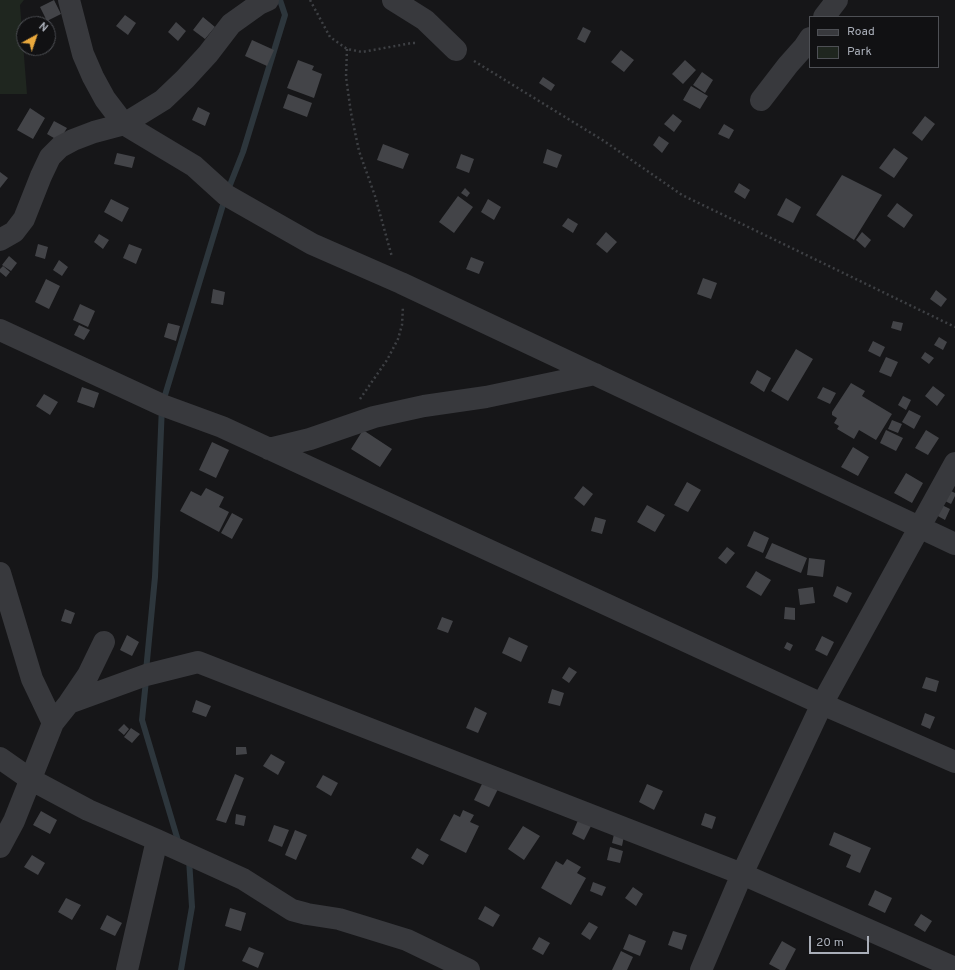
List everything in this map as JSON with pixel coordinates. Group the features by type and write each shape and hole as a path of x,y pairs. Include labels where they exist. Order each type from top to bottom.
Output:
{"street":[{"path":"69,0 84,54 93,77 105,99 124,124 194,166 232,199 312,244 401,283 955,544"},
{"path":"0,240 14,232 24,219 50,157 60,147 87,134 124,124 163,100 208,54 231,24 259,4 268,0"},
{"path":"393,0 425,20 456,50"},
{"path":"825,16 837,0"},
{"path":"761,100 809,40"},
{"path":"4,335 162,405 222,427 822,704 955,762"},
{"path":"269,449 310,439 374,417 424,406 486,397 595,374"},
{"path":"701,970 742,874 822,704 955,462"},
{"path":"0,573 32,679 53,723"},
{"path":"0,847 14,820 53,723 70,703 88,675 104,642"},
{"path":"70,703 146,675 198,662 742,874 955,968"},
{"path":"0,758 30,779 88,810 243,879 292,910 338,920 407,940 469,970"},
{"path":"127,970 158,840"}],"path":[{"path":"310,0 330,37 347,49 362,52 419,43"},
{"path":"347,49 346,77 351,113 359,151 375,196 401,283 403,304 402,325 398,339 387,360 356,405"},
{"path":"456,50 604,141 682,195 955,327"}],"green space":[{"path":"0,0 24,0 20,5 21,16 16,16 16,56 24,56 27,94 0,94"}],"building":[{"path":"54,0 61,14 56,16 44,16 40,7"},
{"path":"125,15 136,23 128,35 116,26"},
{"path":"203,17 215,27 205,39 193,30"},
{"path":"176,22 186,31 178,41 168,32"},
{"path":"583,27 591,31 585,43 577,39"},
{"path":"252,40 274,50 267,66 245,56"},
{"path":"621,50 634,60 624,72 611,62"},
{"path":"298,60 314,66 312,70 322,74 314,98 287,88"},
{"path":"685,60 696,70 683,84 672,74"},
{"path":"702,72 713,80 705,93 693,85"},
{"path":"543,77 555,85 551,91 539,83"},
{"path":"691,86 708,96 700,109 683,100"},
{"path":"288,94 312,103 307,117 283,108"},
{"path":"198,107 210,113 205,126 192,120"},
{"path":"30,108 45,118 33,139 17,130"},
{"path":"673,114 682,121 674,132 664,124"},
{"path":"925,116 935,124 922,141 912,133"},
{"path":"54,121 67,128 59,141 47,134"},
{"path":"724,124 734,130 729,139 718,134"},
{"path":"659,136 669,143 662,153 653,145"},
{"path":"383,144 409,154 403,169 377,160"},
{"path":"894,148 908,158 894,178 879,168"},
{"path":"547,149 562,155 557,168 543,163"},
{"path":"117,153 135,157 132,168 114,164"},
{"path":"461,154 474,159 469,173 456,168"},
{"path":"0,172 8,178 0,188"},
{"path":"842,175 882,195 854,240 816,215"},
{"path":"739,183 750,190 745,199 734,192"},
{"path":"465,188 470,193 467,197 461,193"},
{"path":"458,196 473,207 454,233 439,222"},
{"path":"786,198 801,207 793,223 777,215"},
{"path":"111,199 129,208 122,222 104,212"},
{"path":"488,199 501,207 494,220 481,212"},
{"path":"897,203 913,215 904,228 887,216"},
{"path":"568,218 578,224 573,233 562,226"},
{"path":"606,232 617,242 607,253 596,244"},
{"path":"862,232 871,240 865,248 856,240"},
{"path":"99,234 109,240 103,249 94,242"},
{"path":"38,244 48,247 45,259 35,256"},
{"path":"129,244 142,249 136,264 123,258"},
{"path":"9,256 17,263 11,271 2,265"},
{"path":"471,257 484,262 479,274 466,269"},
{"path":"59,260 68,267 62,276 53,270"},
{"path":"3,266 10,272 6,277 0,272 0,269"},
{"path":"703,278 717,283 711,299 697,294"},
{"path":"46,279 60,286 49,309 35,302"},
{"path":"213,289 225,292 223,305 211,303"},
{"path":"936,290 947,299 941,307 930,299"},
{"path":"80,304 95,311 88,327 73,320"},
{"path":"893,321 903,323 901,331 891,328"},
{"path":"168,323 180,326 176,341 164,337"},
{"path":"79,325 90,330 84,340 74,335"},
{"path":"939,337 947,342 943,350 934,345"},
{"path":"873,341 885,347 880,357 868,351"},
{"path":"796,349 813,359 788,401 771,391"},
{"path":"925,352 934,358 929,364 921,358"},
{"path":"886,357 898,362 891,377 879,372"},
{"path":"757,370 771,378 764,392 750,383"},
{"path":"851,383 865,391 862,396 892,414 876,440 859,430 854,439 837,429 839,426 834,423 837,418 832,415 832,412"},
{"path":"933,386 945,395 937,406 925,396"},
{"path":"82,387 99,393 94,408 77,402"},
{"path":"823,387 836,393 830,404 817,398"},
{"path":"44,394 58,402 50,415 36,406"},
{"path":"903,396 911,400 906,410 898,405"},
{"path":"909,410 921,416 914,429 902,422"},
{"path":"892,420 902,424 898,433 888,429"},
{"path":"363,430 392,449 380,467 351,449"},
{"path":"886,430 903,438 896,451 880,443"},
{"path":"926,430 939,438 928,455 915,448"},
{"path":"212,442 229,450 216,478 199,470"},
{"path":"853,447 869,457 858,476 841,467"},
{"path":"906,473 923,483 912,503 894,493"},
{"path":"687,482 701,490 688,512 674,505"},
{"path":"583,486 593,494 584,506 574,498"},
{"path":"206,488 224,497 219,507 229,512 219,532 180,511 191,491 201,496"},
{"path":"947,489 955,493 951,504 941,499"},
{"path":"940,504 950,509 945,520 936,515"},
{"path":"647,505 665,515 655,532 637,522"},
{"path":"232,513 243,519 232,539 221,533"},
{"path":"595,517 606,520 602,534 591,531"},
{"path":"754,531 769,538 763,553 747,546"},
{"path":"772,543 807,558 801,573 765,558"},
{"path":"727,547 735,553 726,564 718,558"},
{"path":"809,558 825,560 823,577 807,575"},
{"path":"756,571 771,580 761,596 746,587"},
{"path":"837,586 852,593 847,603 833,596"},
{"path":"813,587 815,603 800,605 798,589"},
{"path":"785,607 795,608 795,620 784,619"},
{"path":"65,609 75,613 71,624 61,621"},
{"path":"442,617 453,621 448,633 437,629"},
{"path":"127,635 139,642 132,656 120,650"},
{"path":"822,636 834,642 827,656 815,650"},
{"path":"509,637 528,646 521,662 502,653"},
{"path":"787,642 793,645 790,651 784,648"},
{"path":"569,667 577,672 569,683 562,678"},
{"path":"926,677 939,681 936,692 922,688"},
{"path":"552,689 564,693 560,706 548,703"},
{"path":"196,700 211,706 206,717 192,712"},
{"path":"475,707 487,713 478,733 466,728"},
{"path":"925,713 935,717 930,729 921,725"},
{"path":"124,724 129,729 124,735 118,730"},
{"path":"131,728 140,734 132,743 124,737"},
{"path":"236,747 246,747 247,754 236,755"},
{"path":"271,754 285,762 278,775 263,766"},
{"path":"235,774 244,778 226,823 216,820"},
{"path":"323,775 338,783 331,796 316,787"},
{"path":"483,782 498,789 489,807 474,800"},
{"path":"647,784 663,791 654,810 639,802"},
{"path":"463,810 474,815 470,822 479,826 466,853 440,840 454,814 460,817"},
{"path":"41,811 57,820 50,834 33,825"},
{"path":"705,813 716,817 712,829 701,825"},
{"path":"236,814 246,816 244,826 235,824"},
{"path":"579,818 592,824 584,840 572,834"},
{"path":"274,825 289,830 282,847 268,841"},
{"path":"523,826 540,836 524,860 508,849"},
{"path":"295,830 307,835 296,860 285,855"},
{"path":"834,832 871,848 860,873 846,867 851,855 829,845"},
{"path":"614,834 624,836 622,846 612,843"},
{"path":"610,847 623,851 620,863 607,860"},
{"path":"417,848 429,855 423,865 411,858"},
{"path":"32,855 45,863 38,875 24,867"},
{"path":"567,859 581,867 577,873 586,878 571,905 541,888 556,861 563,865"},
{"path":"593,882 606,887 602,896 590,891"},
{"path":"633,887 643,894 636,906 625,898"},
{"path":"875,890 892,898 885,913 868,905"},
{"path":"66,898 81,905 72,920 58,912"},
{"path":"485,906 500,915 493,927 478,919"},
{"path":"230,908 246,913 241,931 225,926"},
{"path":"921,914 932,921 925,932 914,925"},
{"path":"107,915 122,923 115,936 100,929"},
{"path":"589,922 598,927 590,940 581,934"},
{"path":"673,931 687,935 682,950 668,945"},
{"path":"629,934 646,941 640,956 623,949"},
{"path":"539,937 550,943 543,955 532,949"},
{"path":"782,941 796,949 785,970 780,970 769,964"},
{"path":"249,947 264,953 258,968 242,961"},
{"path":"621,951 633,957 627,970 612,970"}],"waterway":[{"path":"146,671 155,577 162,405 226,195 243,152 285,15 280,0"},
{"path":"146,680 142,720 179,844"},
{"path":"181,970 192,907 189,859"}]}
